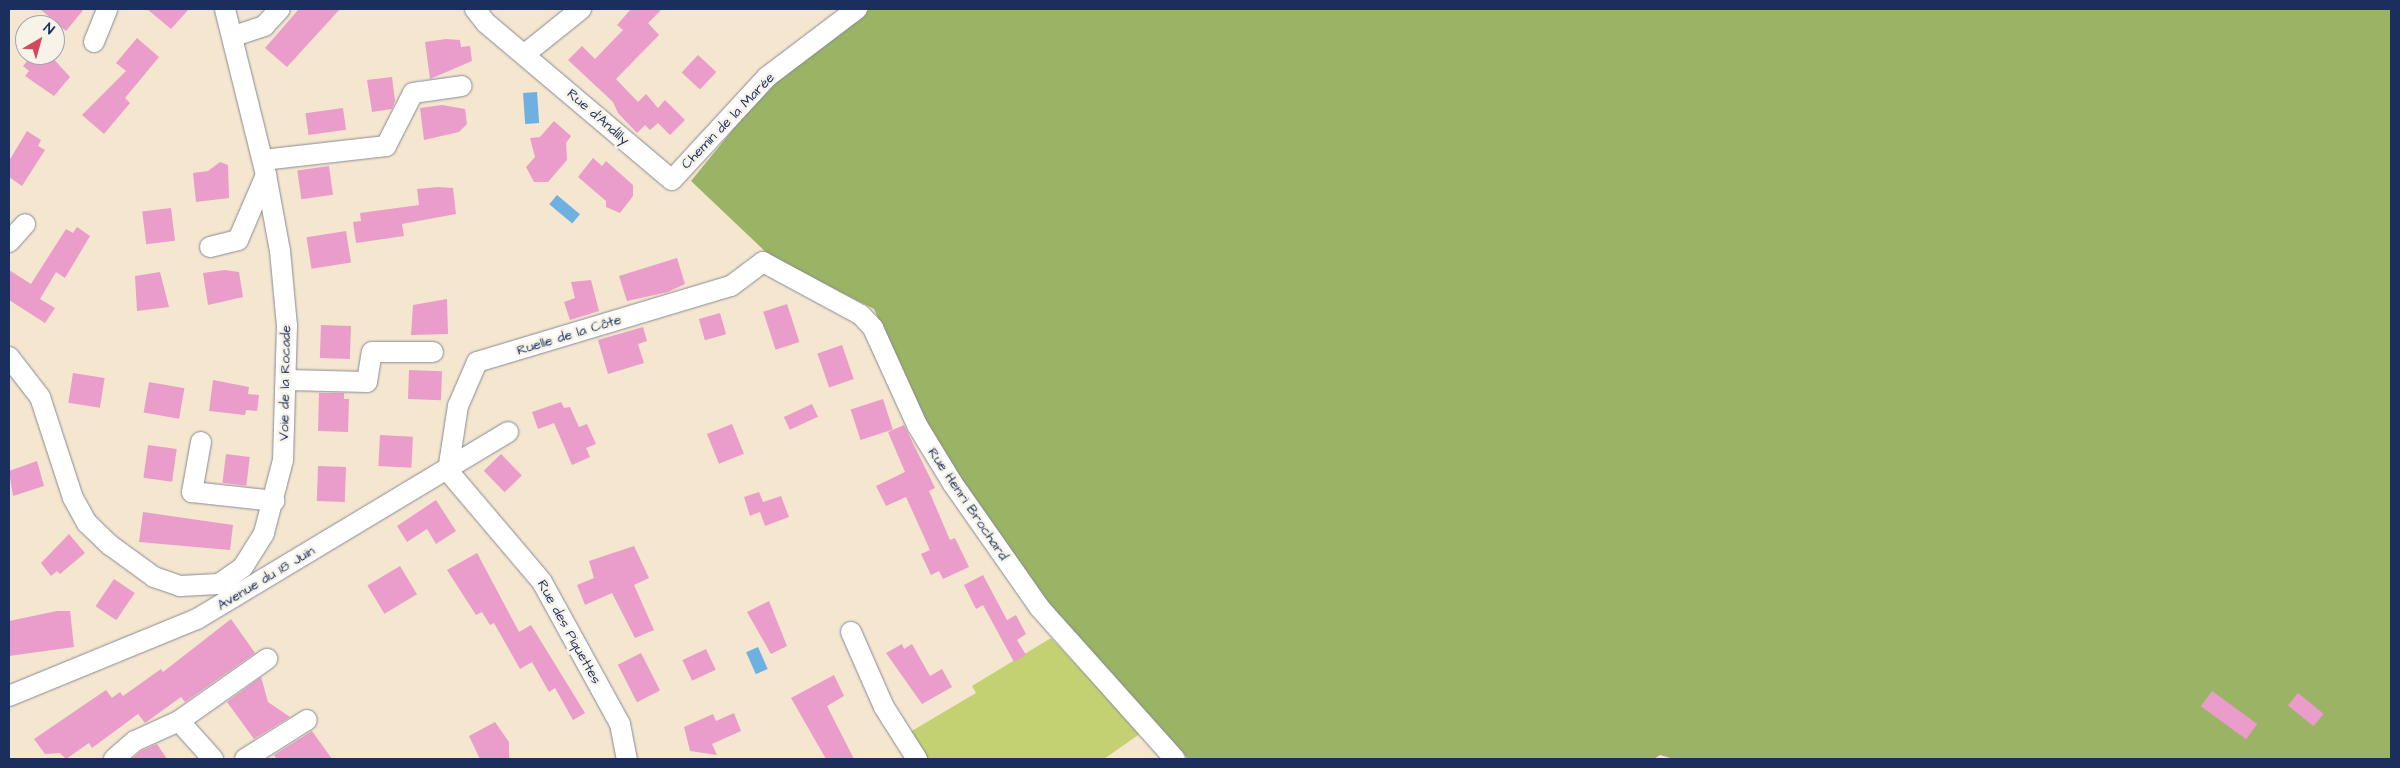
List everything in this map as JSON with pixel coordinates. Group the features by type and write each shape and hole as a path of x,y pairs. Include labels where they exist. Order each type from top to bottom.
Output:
{"street":[{"path":"94,42 107,9"},
{"name":"Voie de la Rocade","path":"9,357 40,397 73,498 87,523 129,562 154,577 180,586 205,587 232,576 252,556 275,501 287,424 288,380 280,251 264,168 234,36 225,9"},
{"path":"234,36 264,26 280,9"},
{"name":"Rue d'Andilly","path":"475,9 672,180"},
{"path":"525,54 581,9"},
{"name":"Chemin de la Marée","path":"672,180 767,77 857,9"},
{"path":"210,247 238,240 264,168 386,146 413,93 462,86"},
{"path":"9,242 25,224"},
{"name":"Ruelle de la Côte","path":"448,471 458,406 477,362 731,286 763,262"},
{"name":"Rue Henri Brochard","path":"763,262 861,315 873,328 916,425 952,484 1039,607 1074,646 1117,689 1175,759"},
{"path":"288,380 368,382 372,352 433,352"},
{"name":"Avenue du 18 Juin","path":"9,696 197,619 448,471 508,432"},
{"path":"201,442 192,492 275,501"},
{"name":"Rue des Piquettes","path":"448,471 542,582 620,724 627,759"},
{"path":"851,632 884,707 917,759"},
{"path":"114,759 135,741 179,721 267,659"},
{"path":"245,759 306,720"},
{"path":"179,721 213,759"}],"green space":[{"path":"870,9 2391,9 2391,759 1674,759 1660,755 1654,759 1188,759 1042,603 925,424 874,309 771,257 691,181 771,83"},
{"path":"1051,638 1141,733 1104,759 926,759 910,732 976,693 972,686"}],"water":[{"path":"537,92 539,123 525,124 523,93"},
{"path":"557,195 580,214 572,223 549,204"},
{"path":"758,647 768,669 756,674 746,652"}],"building":[{"path":"40,9 84,9 66,31 65,15 47,15"},
{"path":"147,9 189,9 171,29"},
{"path":"299,9 340,9 287,67 265,48"},
{"path":"631,9 662,9 648,23 659,35 616,79 638,102 646,94 658,108 665,100 685,120 670,135 658,123 650,130 645,125 637,133 618,113 613,102 568,60 582,46 595,59 623,30 617,25"},
{"path":"137,38 159,57 125,98 130,103 104,134 82,115 126,71 116,63"},
{"path":"446,39 460,40 461,47 470,46 472,61 430,79 425,42"},
{"path":"698,55 716,72 700,90 682,73"},
{"path":"59,65 70,77 54,96 25,76 29,71 23,66"},
{"path":"392,77 395,101 392,109 372,112 367,80"},
{"path":"442,105 465,109 467,124 459,132 424,140 420,108"},
{"path":"343,108 346,130 308,135 305,113"},
{"path":"554,121 571,136 566,143 567,160 548,182 534,182 526,167 535,157 530,138 540,137"},
{"path":"27,131 41,140 38,146 45,150 22,186 9,177 9,161"},
{"path":"593,158 602,166 606,161 633,185 633,196 620,213 606,207 606,201 578,177"},
{"path":"220,162 228,165 229,198 196,202 193,173 208,171"},
{"path":"329,166 333,195 301,199 297,170"},
{"path":"453,188 456,214 402,224 404,236 356,243 353,222 361,221 360,213 419,205 417,189"},
{"path":"171,208 175,241 146,244 142,212"},
{"path":"77,227 90,236 65,278 56,272 40,299 55,308 45,323 9,300 9,270 31,284 66,229 73,233"},
{"path":"346,231 351,263 311,269 306,237"},
{"path":"677,258 685,284 668,292 627,301 619,276"},
{"path":"225,270 239,272 243,297 208,305 203,273"},
{"path":"160,272 169,307 137,311 135,276"},
{"path":"591,280 599,311 570,320 564,302 575,298 571,282"},
{"path":"447,299 448,334 411,335 413,305"},
{"path":"787,304 799,342 776,350 763,312"},
{"path":"720,313 726,334 705,340 699,319"},
{"path":"321,325 351,326 350,359 320,358"},
{"path":"643,327 647,341 638,344 644,363 608,374 598,340"},
{"path":"842,345 854,379 829,388 817,353"},
{"path":"409,370 442,371 441,400 408,399"},
{"path":"73,373 105,378 100,408 68,403"},
{"path":"213,380 249,387 248,394 259,395 257,411 246,410 245,415 209,411"},
{"path":"149,382 184,388 179,419 144,413"},
{"path":"319,393 344,393 344,399 349,399 348,432 318,431"},
{"path":"883,399 893,429 861,440 851,410"},
{"path":"561,402 564,408 570,407 579,427 587,424 596,444 586,448 590,457 572,465 554,423 538,429 532,412"},
{"path":"812,404 818,417 790,430 784,417"},
{"path":"732,424 744,454 719,464 707,434"},
{"path":"904,425 935,488 929,491 950,540 955,538 969,567 943,579 939,571 931,575 921,554 930,550 906,497 886,506 876,486 905,472 888,432"},
{"path":"380,435 413,437 411,468 378,466"},
{"path":"148,445 177,449 172,482 143,478"},
{"path":"226,454 250,457 246,486 222,483"},
{"path":"501,454 522,476 505,492 484,471"},
{"path":"37,461 44,486 13,496 9,471"},
{"path":"318,466 346,467 345,502 317,501"},
{"path":"759,492 763,502 781,496 789,517 765,526 760,512 750,516 744,497"},
{"path":"436,500 456,531 436,544 427,529 407,542 397,526"},
{"path":"143,512 233,525 230,550 139,542"},
{"path":"69,534 85,553 60,574 57,571 51,576 41,563"},
{"path":"634,546 649,578 634,585 654,630 635,638 612,593 585,605 577,585 594,578 589,561"},
{"path":"477,553 519,632 531,625 585,713 573,720 555,688 549,692 532,662 520,669 494,623 490,625 482,612 476,615 447,570"},
{"path":"400,566 417,594 384,614 367,586"},
{"path":"983,575 1007,620 1016,615 1026,634 1017,640 1026,655 1014,662 983,605 976,609 964,585"},
{"path":"114,579 135,593 116,620 96,606"},
{"path":"769,601 787,646 771,654 747,612"},
{"path":"57,611 70,611 74,647 9,656 9,621"},
{"path":"231,619 255,653 185,702 181,697 145,723 138,714 92,748 89,743 66,759 60,753 45,754 34,739 106,690 112,698 120,692 123,696 161,669 163,672"},
{"path":"902,644 904,649 912,644 930,676 942,669 952,687 922,704 886,653"},
{"path":"706,649 716,670 692,681 682,660"},
{"path":"641,653 660,690 637,702 618,665"},
{"path":"834,675 844,696 827,706 854,759 826,759 791,698"},
{"path":"261,677 268,702 290,717 254,739 227,702"},
{"path":"2212,691 2257,724 2246,739 2201,706"},
{"path":"2298,693 2324,714 2314,726 2288,705"},
{"path":"734,713 741,731 712,744 717,755 690,751 684,727 713,714 716,721"},
{"path":"495,722 509,742 509,759 480,759 469,736"},
{"path":"312,731 332,759 277,759 274,755"},
{"path":"157,744 167,759 132,759 141,751"}]}
